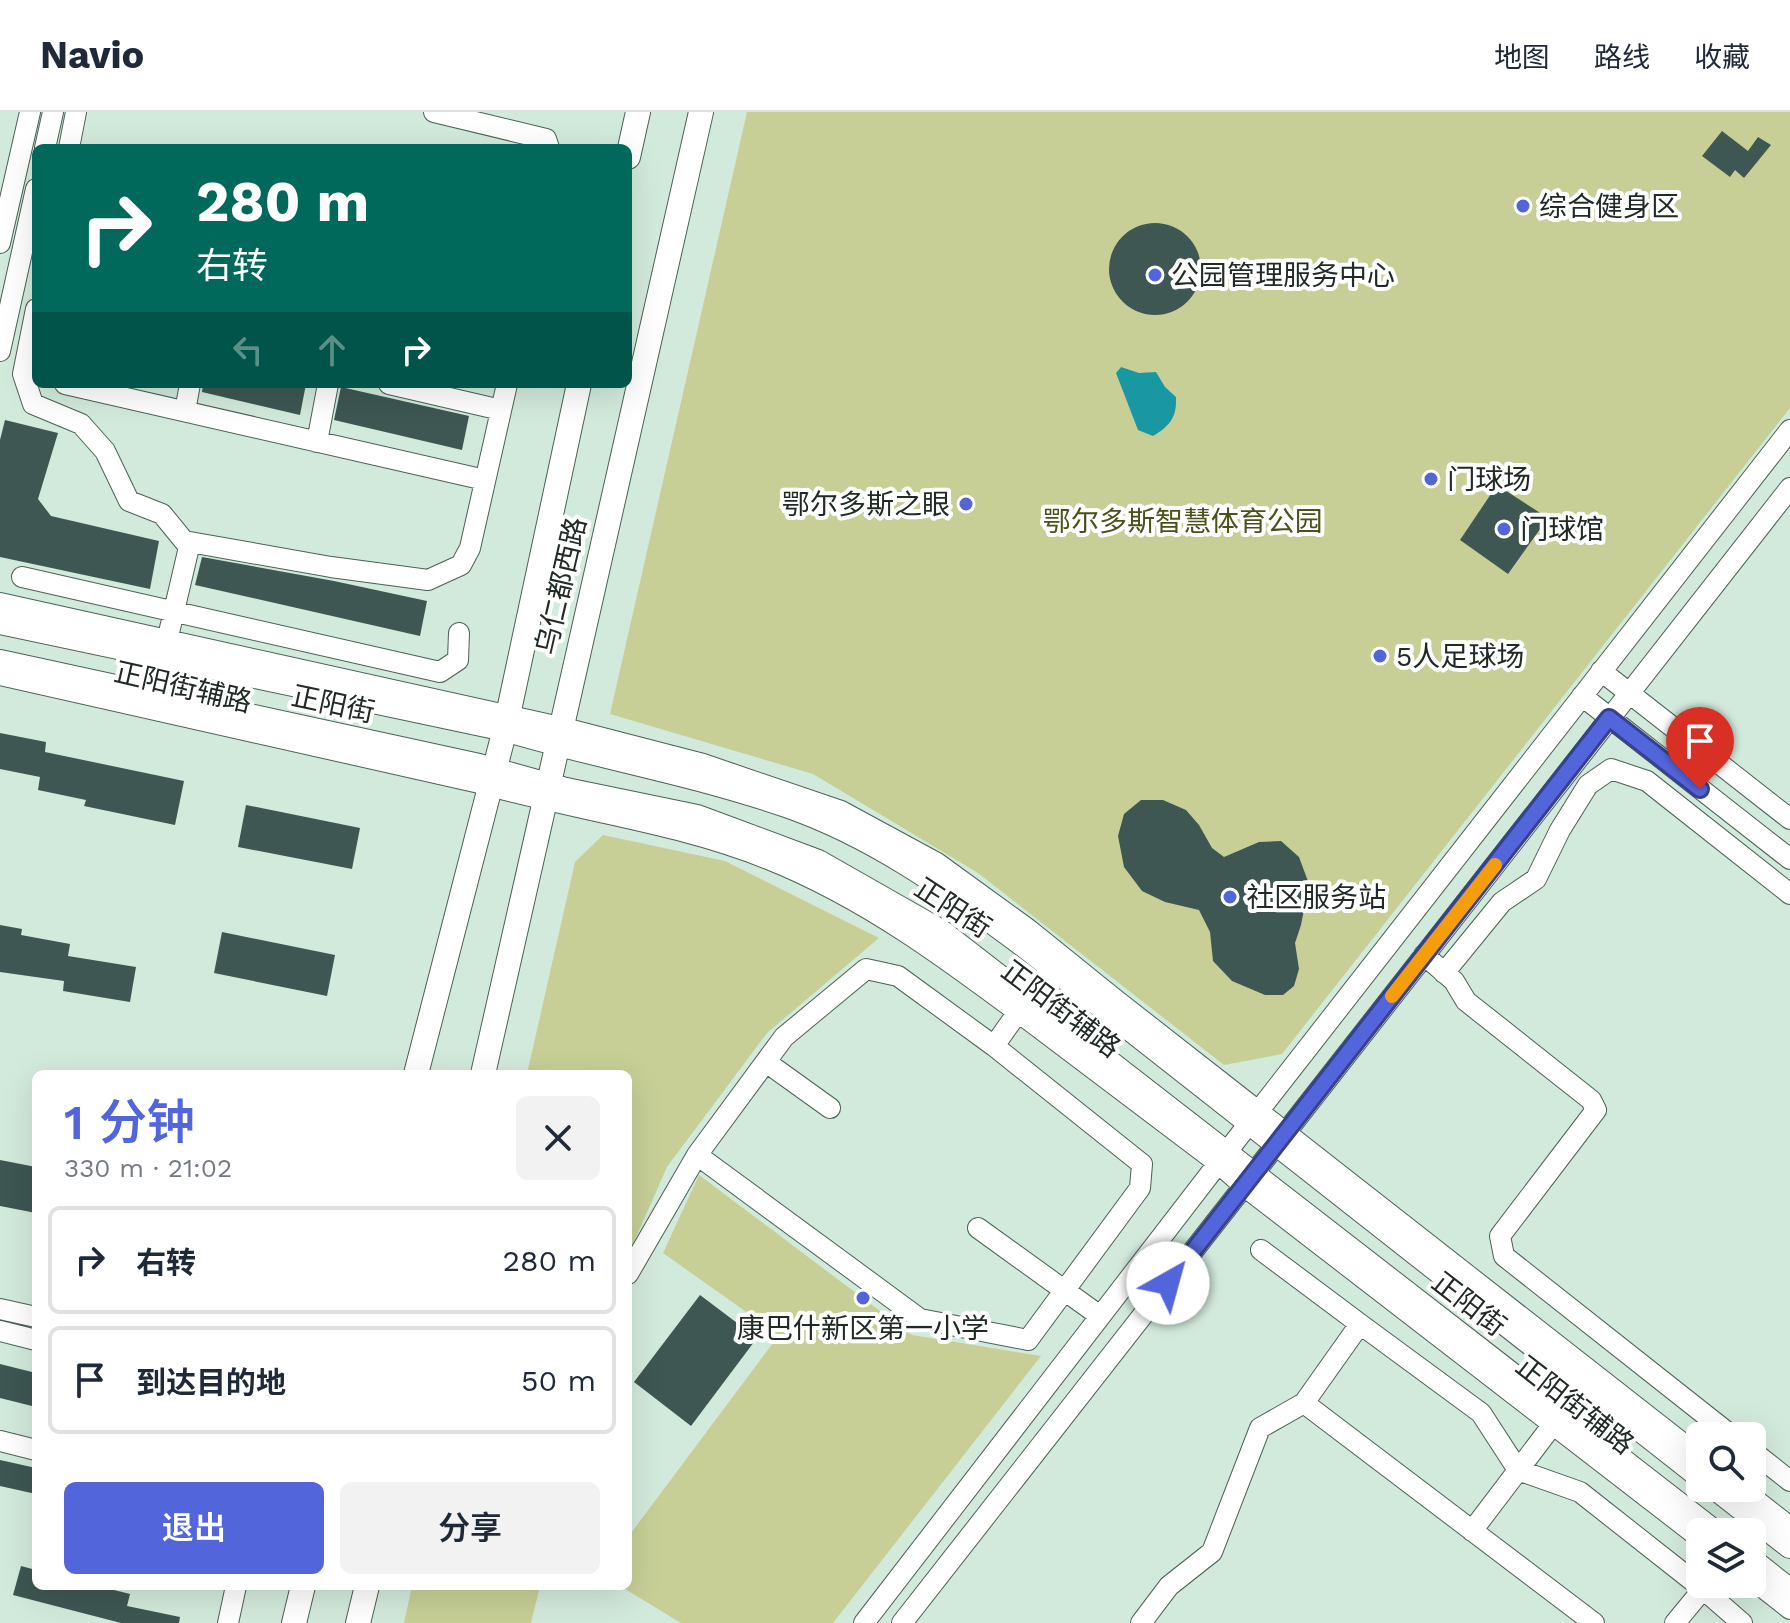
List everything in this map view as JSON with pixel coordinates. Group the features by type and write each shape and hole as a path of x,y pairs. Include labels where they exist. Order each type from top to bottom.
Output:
{"main road":[{"path":"631,144 638,112"},
{"name":"乌仁都西路","path":"484,1070 701,112"},
{"name":"乌仁都西路","path":"417,1070 506,722 578,388"},
{"path":"0,622 506,722 788,805 855,834 935,880 1254,1116 1686,1465"},
{"name":"正阳街","path":"0,662 546,792 697,817 818,862 941,932 1248,1180 1695,1518"},
{"path":"1734,1502 1790,1546"},
{"path":"1766,1572 1790,1591"},
{"path":"294,1623 302,1590"},
{"path":"358,1623 366,1590"}],"street":[{"path":"0,243 30,112"},
{"path":"46,144 53,112"},
{"path":"70,144 76,112"},
{"path":"434,112 546,139 548,144"},
{"path":"0,351 32,207"},
{"path":"32,347 29,376 33,404 81,424 105,451 129,501 162,514 189,547 167,641"},
{"path":"83,388 485,480"},
{"path":"185,411 189,388"},
{"path":"317,442 327,388"},
{"path":"406,388 501,410"},
{"path":"184,541 331,567 428,580 461,565 470,548 506,388"},
{"path":"864,1623 1254,1116 1790,430"},
{"path":"902,1623 1790,488"},
{"path":"22,577 440,672 458,660 459,633"},
{"name":"正阳街辅路","path":"0,603 506,722"},
{"path":"1601,671 1790,819"},
{"name":"正阳街辅路","path":"0,675 491,778"},
{"path":"1582,696 1790,859"},
{"path":"1444,973 1502,902 1536,879 1560,830 1588,785 1611,769 1647,781 1790,894"},
{"name":"正阳街辅路","path":"546,792 711,838 769,859 826,885 935,949 1018,1012 1223,1157"},
{"path":"1424,955 1454,981 1466,1001 1591,1100 1596,1110 1500,1236 1504,1256 1714,1422"},
{"path":"632,1267 697,1155 784,1037 866,969 898,976 994,1046 1142,1164 1140,1188 1028,1340 920,1319 697,1155"},
{"path":"994,1046 1018,1012"},
{"path":"766,1062 830,1108"},
{"name":"正阳街辅路","path":"1281,1138 1686,1446"},
{"name":"正阳街辅路","path":"1248,1180 1686,1527"},
{"path":"978,1228 1100,1316"},
{"path":"1261,1250 1481,1413 1518,1470 1580,1492 1686,1576"},
{"path":"0,1309 32,1316"},
{"path":"1141,1623 1169,1586 1212,1552 1260,1428 1304,1403 1360,1324"},
{"path":"0,1331 32,1339"},
{"path":"1304,1403 1594,1623"},
{"path":"1472,1531 1554,1423"},
{"path":"0,1441 32,1449"},
{"path":"1766,1462 1790,1481"},
{"path":"1758,1502 1790,1527"},
{"path":"228,1623 235,1590"},
{"path":"1766,1590 1790,1609"},
{"path":"1675,1623 1696,1598"},
{"path":"1713,1598 1742,1623"}],"green space":[{"name":"鄂尔多斯智慧体育公园","path":"747,112 1790,112 1790,408 1282,1054 1224,1065 978,873 813,774 610,714"},
{"path":"603,835 725,861 879,938 767,1033 667,1167 632,1246 632,1070 528,1070 575,862"},
{"path":"699,1175 912,1335 1041,1356 833,1623 681,1623 627,1590 632,1590 632,1532 779,1335 663,1253"},
{"path":"411,1590 539,1590 531,1623 404,1623"}],"water":[{"path":"1121,367 1139,373 1156,372 1176,397 1171,420 1153,436 1138,430 1116,373"}],"building":[{"path":"1722,131 1748,151 1758,137 1771,145 1744,178 1735,170 1730,177 1702,156"},
{"name":"公园管理服务中心","path":"1155,223 1173,227 1188,236 1197,251 1201,269 1197,287 1188,302 1173,311 1155,315 1137,311 1122,302 1113,287 1109,269 1113,251 1122,236 1137,227"},
{"path":"202,388 305,388 300,415 202,392"},
{"path":"341,388 469,416 462,450 334,420"},
{"path":"5,420 58,433 38,499 51,516 159,541 150,589 0,557 0,440"},
{"name":"门球馆","path":"1497,485 1548,518 1508,574 1460,540"},
{"path":"202,557 427,601 420,636 195,585"},
{"path":"0,733 46,742 45,752 184,781 175,825 84,806 86,800 38,790 40,777 0,769"},
{"name":"社区服务站","path":"1141,800 1163,800 1186,810 1212,848 1224,857 1259,842 1281,841 1299,857 1309,884 1295,943 1299,969 1294,986 1283,995 1265,995 1232,981 1213,961 1210,932 1199,910 1165,902 1142,891 1124,867 1118,836 1124,814"},
{"path":"246,805 360,828 352,869 238,847"},
{"path":"0,925 22,929 21,935 70,944 68,956 136,967 130,1002 63,991 64,981 0,972"},
{"path":"222,932 335,955 327,996 214,973"},
{"path":"0,1160 32,1166 32,1212 0,1206"},
{"path":"700,1295 757,1338 691,1426 634,1382"},
{"path":"0,1364 32,1372 32,1406 0,1398"},
{"path":"0,1460 32,1467 32,1493 0,1486"},
{"path":"21,1566 32,1569 32,1590 114,1590 130,1594 127,1606 180,1617 179,1623 121,1623 13,1595"}],"slow traffic":[{"path":"1392,996 1495,865"}],"place":[{"name":"综合健身区","path":"1523,206"},
{"name":"公园管理服务中心","path":"1155,275"},
{"name":"门球场","path":"1431,479"},
{"name":"鄂尔多斯之眼","path":"966,504"},
{"name":"门球馆","path":"1504,529"},
{"name":"5人足球场","path":"1380,656"},
{"name":"社区服务站","path":"1230,897"},
{"name":"康巴什新区第一小学","path":"863,1298"}],"route":[{"path":"1168,1283 1609,718 1700,789"}]}
